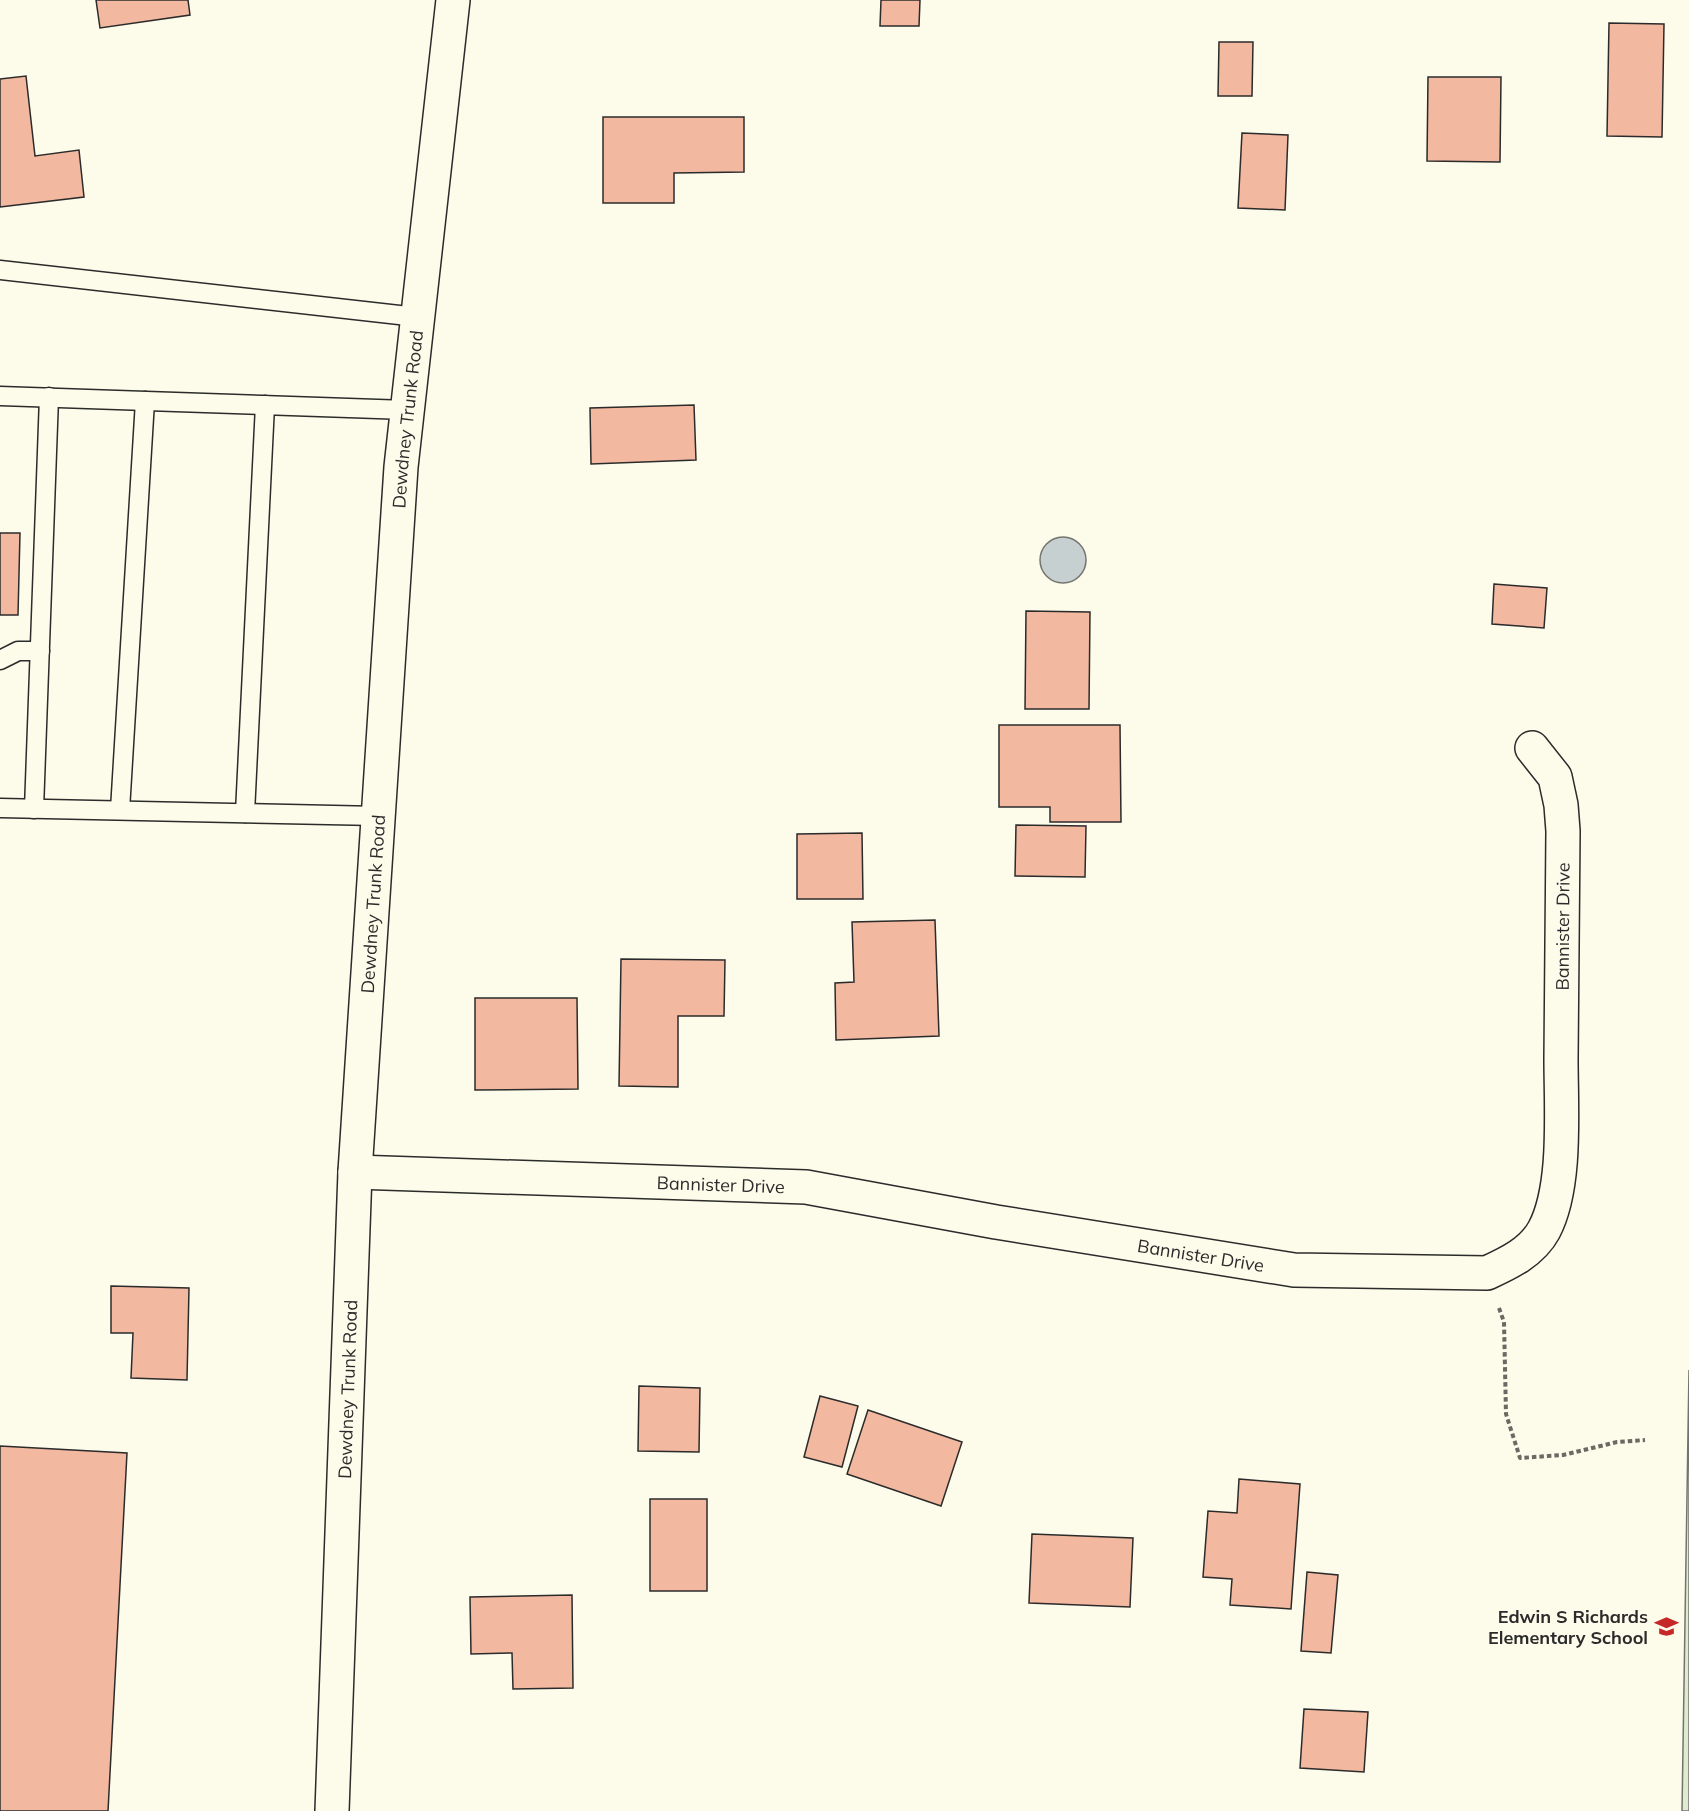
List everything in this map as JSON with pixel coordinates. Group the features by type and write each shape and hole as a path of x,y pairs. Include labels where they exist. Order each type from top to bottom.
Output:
{"main road":[{"name":"Dewdney Trunk Road","path":"332,1811 355,1172 401,467 453,0"},
{"name":"Bannister Drive","path":"355,1172 806,1186 996,1222 1294,1270 1487,1273 1512,1261 1531,1248 1543,1231 1554,1208 1558,1186 1561,1116 1563,831 1561,805 1555,777 1532,748"}],"lane":[{"path":"0,270 417,317"},
{"path":"0,396 407,410"},
{"path":"34,809 49,397"},
{"path":"120,810 145,401"},
{"path":"245,813 265,405"},
{"path":"0,660 18,651 40,651"},
{"path":"0,808 378,816"}],"path":[{"path":"1487,1273 1503,1322 1506,1414 1520,1458 1563,1455 1617,1442 1645,1440"}],"green space":[{"path":"1689,1370 1689,1811 1682,1811"}],"shaded area":[{"path":"1063,537 1072,538 1080,543 1085,551 1085,569 1080,577 1072,582 1063,583 1054,582 1046,577 1041,569 1040,560 1041,551 1046,543 1054,538"}],"building":[{"path":"96,0 188,0 190,15 100,28"},
{"path":"881,0 920,0 919,26 880,26"},
{"path":"1609,23 1664,24 1662,137 1607,136"},
{"path":"1219,42 1253,42 1252,96 1218,96"},
{"path":"26,76 35,156 79,150 84,197 0,207 0,79"},
{"path":"1428,77 1501,77 1500,162 1427,161"},
{"path":"603,117 744,117 744,172 674,173 674,203 603,203"},
{"path":"1242,133 1288,135 1285,210 1238,208"},
{"path":"694,405 696,460 591,464 590,408"},
{"path":"0,533 20,533 18,615 0,615"},
{"path":"1494,584 1547,588 1544,628 1492,624"},
{"path":"1026,611 1090,612 1089,709 1025,709"},
{"path":"999,725 1120,725 1121,822 1050,822 1050,807 999,807"},
{"path":"1016,825 1086,826 1085,877 1015,876"},
{"path":"862,833 863,899 797,899 797,834"},
{"path":"935,920 939,1036 836,1040 835,983 854,982 852,922"},
{"path":"621,959 725,960 724,1016 678,1016 678,1087 619,1086"},
{"path":"475,998 577,998 578,1089 475,1090"},
{"path":"111,1286 189,1288 187,1380 131,1378 133,1333 111,1333"},
{"path":"639,1386 700,1388 699,1452 638,1451"},
{"path":"820,1396 858,1406 842,1467 804,1457"},
{"path":"868,1410 962,1442 941,1506 847,1474"},
{"path":"0,1446 127,1453 108,1811 0,1811"},
{"path":"1239,1479 1300,1484 1291,1609 1230,1605 1232,1579 1203,1577 1208,1511 1237,1513"},
{"path":"650,1499 707,1499 707,1591 650,1591"},
{"path":"1032,1534 1133,1538 1130,1607 1029,1603"},
{"path":"1307,1572 1338,1575 1331,1653 1301,1651"},
{"path":"572,1595 573,1688 513,1689 512,1653 471,1654 470,1597"},
{"path":"1304,1709 1368,1712 1364,1772 1300,1768"}],"place":[{"name":"Edwin S Richards Elementary School","path":"1666,1626"}]}
